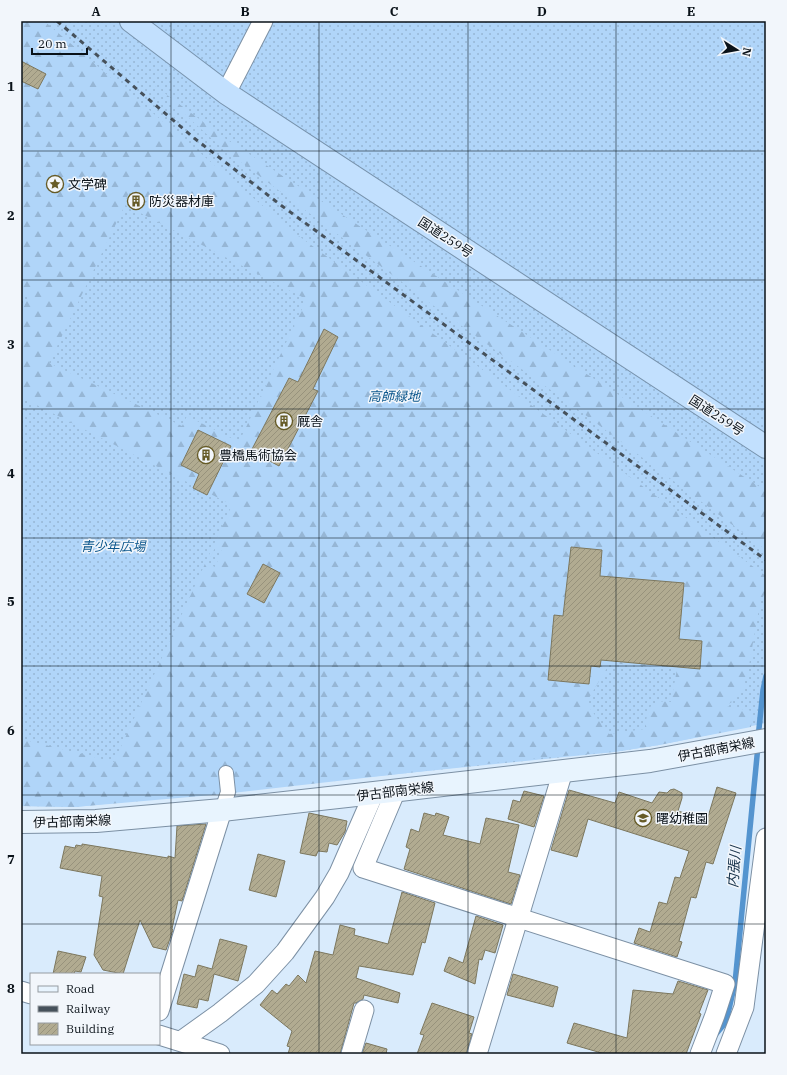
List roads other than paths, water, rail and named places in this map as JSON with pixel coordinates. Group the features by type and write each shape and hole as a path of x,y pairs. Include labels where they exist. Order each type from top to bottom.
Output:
{"highway":[{"name":"国道259号","path":"131,21 226,93 766,447"}],"main road":[{"name":"伊古部南栄線","path":"21,822 96,821 222,810 650,761 756,742"}],"street":[{"path":"226,93 263,21"},
{"path":"476,1054 563,771"},
{"path":"160,1008 228,792 226,773"},
{"path":"396,790 363,868 725,984 700,1054"},
{"path":"181,1042 256,984 285,952 325,896 339,873 374,793"},
{"path":"726,1054 744,1007 766,838"},
{"path":"351,1054 364,1010"},
{"path":"160,1034 220,1054"}],"waterway":[{"name":"内張川","path":"758,738 766,676"},
{"name":"内張川","path":"716,1034 726,1022 735,983 758,746"}],"railway":[{"path":"57,21 194,138 282,206 766,560"}],"place":[{"name":"文学碑","path":"55,184"},
{"name":"防災器材庫","path":"136,201"},
{"name":"厩舎","path":"284,421"},
{"name":"豊橋馬術協会","path":"206,455"},
{"name":"曙幼稚園","path":"643,818"}],"park label":[{"name":"高師緑地","path":"394,396"},
{"name":"青少年広場","path":"113,546"}]}
